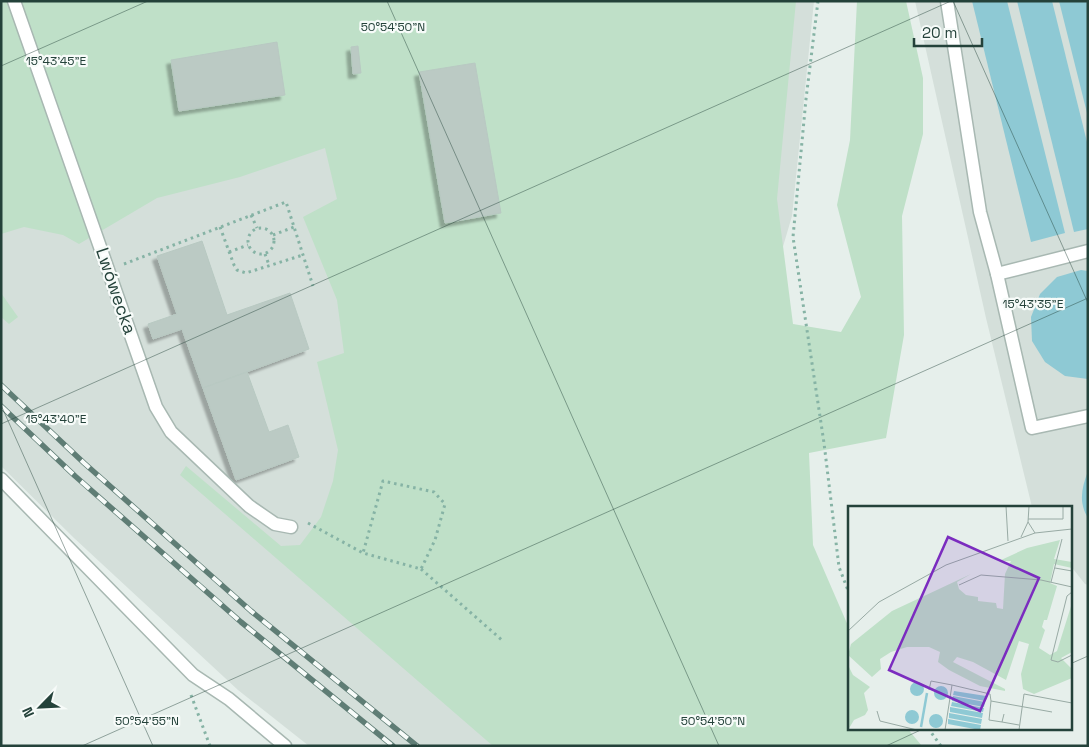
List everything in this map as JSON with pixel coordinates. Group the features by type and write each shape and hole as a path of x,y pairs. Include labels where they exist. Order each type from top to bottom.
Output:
{"lane":[{"name":"Lwówecka","path":"14,1 156,407 170,432 248,506 275,524 296,523"},
{"path":"947,1 980,212 997,274 1032,428 1088,416"},
{"path":"997,274 1088,251"},
{"path":"1,479 193,675 229,699 285,746"}],"path":[{"path":"818,1 806,100 793,237 824,444 839,567 848,590"},
{"path":"121,265 286,202 312,286"},
{"path":"251,215 257,228"},
{"path":"220,227 234,266 241,272 246,273 303,255"},
{"path":"273,235 294,227"},
{"path":"257,228 264,228 273,235 273,246 265,254 254,252 248,245 248,237 257,228"},
{"path":"229,252 248,245"},
{"path":"265,254 269,265"},
{"path":"363,553 383,481 434,492 445,504 435,540 420,569"},
{"path":"296,523 363,553 420,569 503,641"},
{"path":"193,675 191,695 210,746"},
{"path":"929,730 941,746"}],"shaded area":[{"path":"1,1 814,1 792,216 710,495 714,746 309,746 238,690 74,538 1,466"},
{"path":"915,1 1088,1 1088,585 1085,584 1072,568 1072,506 1032,506 986,318"}],"green space":[{"path":"1,1 796,1 777,199 793,324 841,332 861,297 837,205 850,140 857,1 906,1 923,78 923,134 902,216 904,335 886,438 809,453 813,545 848,626 848,730 909,730 922,746 493,746 180,475 186,466 281,546 300,545 321,517 333,481 338,450 317,362 344,353 337,300 303,217 337,199 325,148 240,177 157,198 79,244 63,235 24,227 1,234"},
{"path":"1,293 18,317 9,324 1,317"}],"water":[{"path":"972,1 1007,1 1065,233 1031,242"},
{"path":"1017,1 1052,1 1088,146 1088,229 1074,232"},
{"path":"1059,1 1088,1 1088,117"},
{"path":"1081,270 1088,271 1088,379 1065,376 1045,362 1032,341 1031,317 1040,294 1057,277"},
{"path":"1088,471 1088,518 1083,506 1082,495"}],"building":[{"path":"277,42 285,95 179,111 171,60"},
{"path":"358,46 361,73 353,74 351,47"},
{"path":"475,63 501,213 445,223 419,72"},
{"path":"202,241 227,315 290,293 309,349 203,388 182,329 153,339 148,324 177,314 157,256"},
{"path":"247,372 269,432 288,425 299,457 236,480 203,388"}],"railway":[{"path":"1,385 84,463 251,611 417,746"},
{"path":"1,406 75,476 241,622 393,746"}]}
